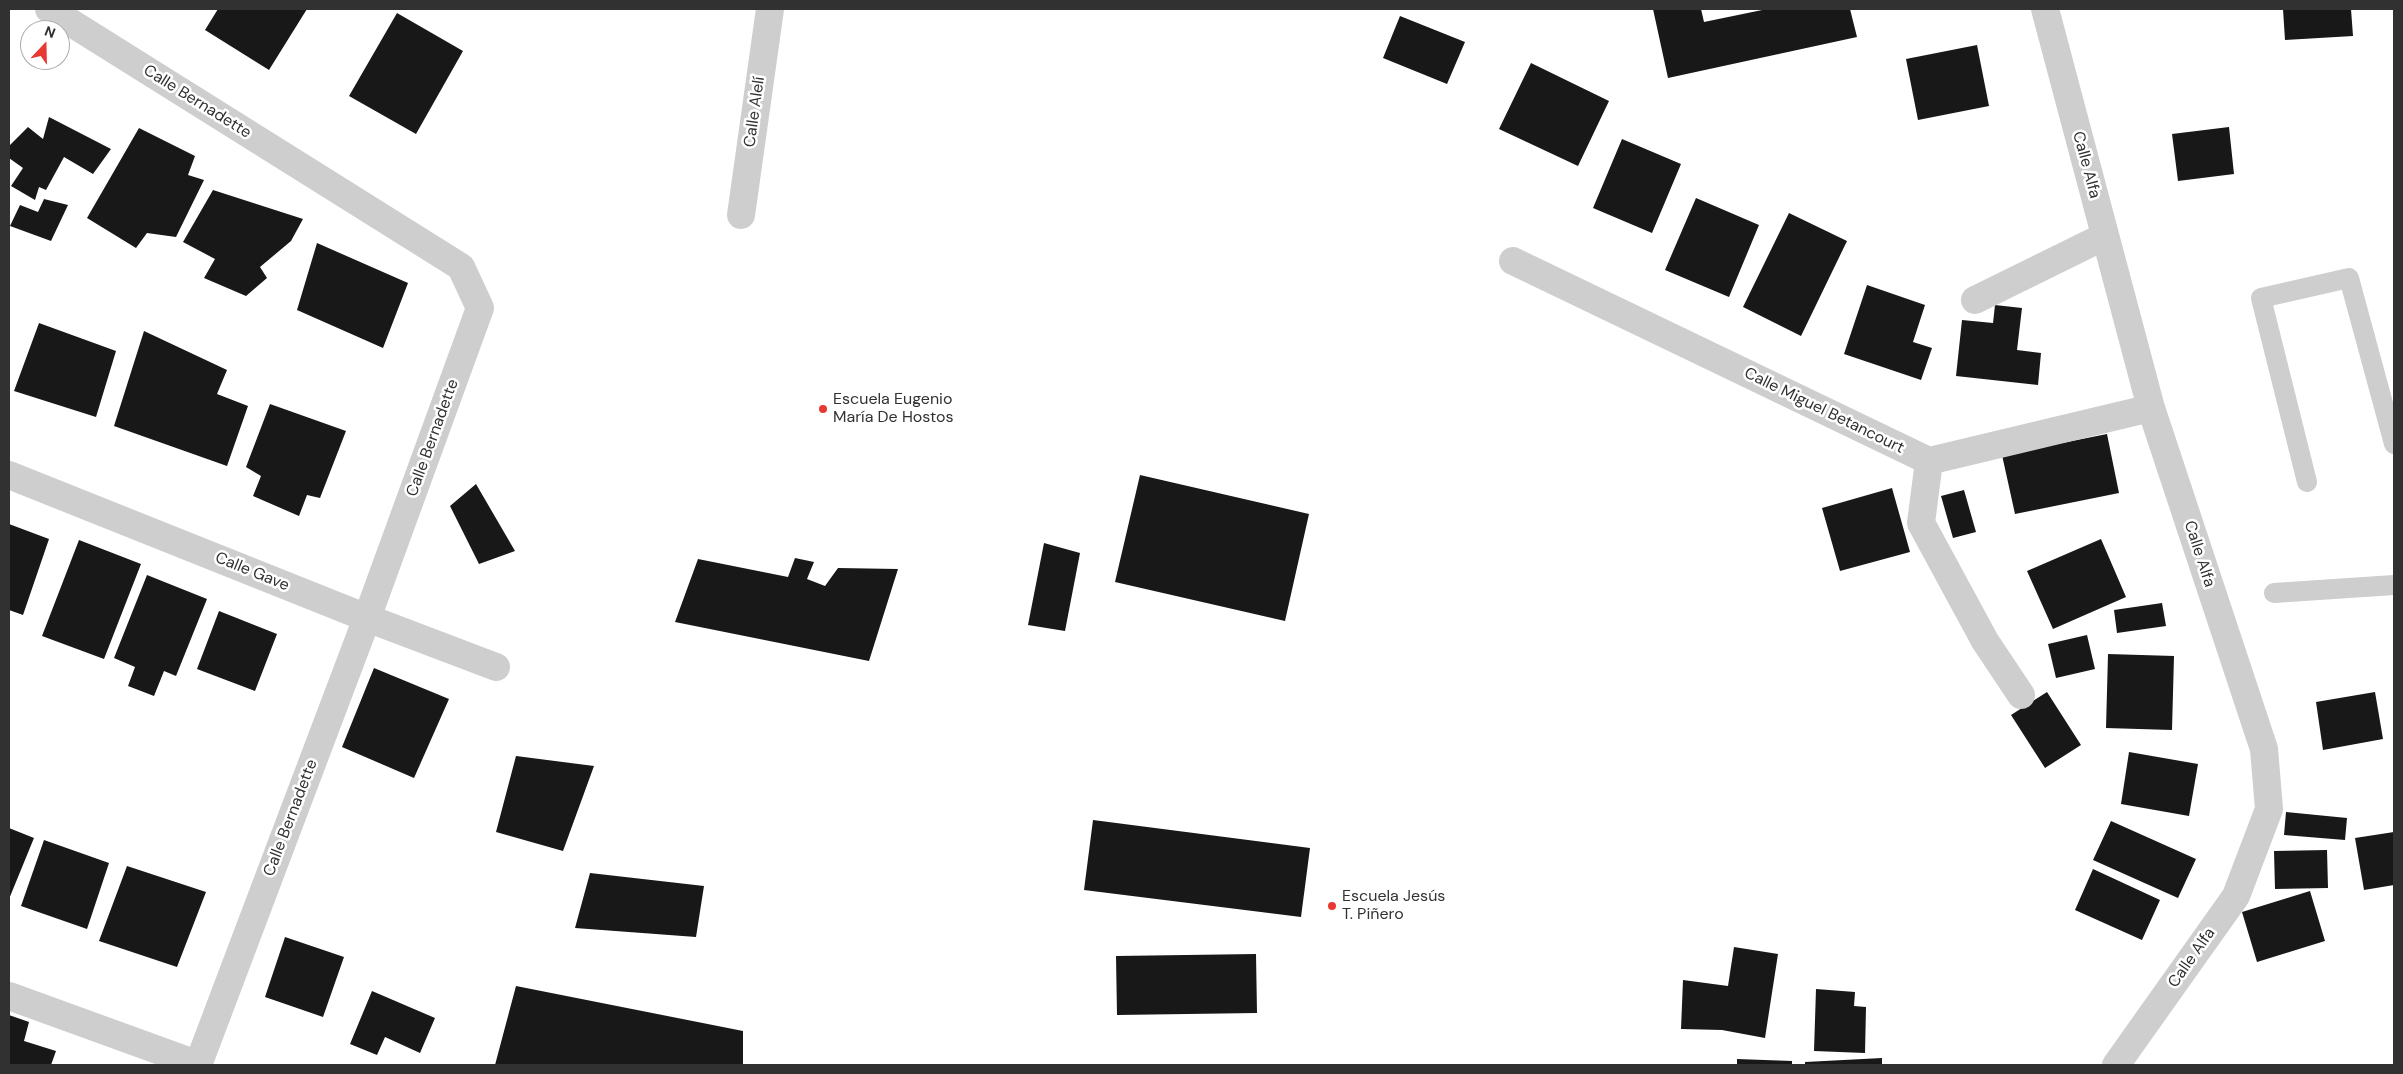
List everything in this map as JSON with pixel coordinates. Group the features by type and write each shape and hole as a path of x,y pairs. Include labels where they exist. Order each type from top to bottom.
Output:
{"street":[{"name":"Calle Bernadette","path":"49,9 461,267 480,308 367,618 198,1065"},
{"name":"Calle Alelí","path":"741,216 770,9"},
{"name":"Calle Alfa","path":"2045,9 2151,408 2264,749 2269,809 2236,896 2116,1065"},
{"path":"1975,300 2105,236"},
{"name":"Calle Miguel Betancourt","path":"1513,261 1929,461"},
{"path":"2021,695 1985,642 1921,523 1929,461 2151,408"},
{"name":"Calle Gave","path":"9,475 367,618 496,667"},
{"path":"9,996 198,1065"}],"lane":[{"path":"2307,482 2261,298 2349,278 2394,444"},
{"path":"2274,593 2394,585"}],"building":[{"path":"218,9 307,9 269,70 205,30"},
{"path":"1653,9 1701,9 1704,22 1767,9 1850,9 1857,37 1668,78"},
{"path":"2283,9 2351,9 2353,36 2285,40"},
{"path":"397,13 463,51 416,134 349,96"},
{"path":"1400,16 1465,42 1447,84 1383,58"},
{"path":"1977,45 1989,106 1918,120 1906,59"},
{"path":"1531,63 1609,101 1578,166 1499,129"},
{"path":"49,117 111,149 93,174 64,157 46,190 39,187 35,200 11,186 23,168 9,158 9,146 28,127 43,139"},
{"path":"2229,127 2234,174 2178,181 2172,134"},
{"path":"139,128 195,156 188,175 204,180 176,237 147,233 136,248 87,218"},
{"path":"1622,139 1681,164 1652,233 1593,208"},
{"path":"213,190 303,219 291,241 260,267 267,278 246,296 204,278 215,259 183,242"},
{"path":"1696,198 1759,225 1729,297 1665,270"},
{"path":"44,199 68,205 51,241 10,226 20,205 38,212"},
{"path":"1789,213 1847,241 1801,336 1743,307"},
{"path":"317,243 408,283 383,348 297,310"},
{"path":"1867,285 1925,305 1913,342 1932,348 1921,380 1844,354"},
{"path":"1995,305 2022,308 2017,350 2041,353 2038,385 1956,376 1962,320 1993,323"},
{"path":"39,323 116,351 96,417 14,391"},
{"path":"144,331 227,370 217,394 248,406 227,466 114,426"},
{"path":"270,404 346,431 320,498 307,495 299,516 253,496 261,476 246,467"},
{"path":"2107,434 2119,493 2015,514 2002,455"},
{"path":"1140,475 1309,514 1285,621 1115,582"},
{"path":"476,484 515,551 479,564 450,506"},
{"path":"1892,488 1910,552 1840,571 1822,508"},
{"path":"1964,490 1976,532 1953,538 1941,496"},
{"path":"9,524 49,539 23,615 9,610"},
{"path":"2101,539 2126,597 2053,629 2027,571"},
{"path":"79,540 141,564 104,659 42,636"},
{"path":"1044,543 1080,553 1065,631 1028,625"},
{"path":"795,558 814,562 807,579 825,586 838,568 898,569 869,661 675,622 698,559 788,577"},
{"path":"147,575 207,599 176,676 164,671 154,696 128,686 135,667 114,658"},
{"path":"2162,603 2166,626 2117,633 2114,610"},
{"path":"219,611 277,634 255,691 197,669"},
{"path":"2087,635 2095,669 2056,678 2048,644"},
{"path":"2108,654 2174,656 2172,730 2106,728"},
{"path":"374,668 449,699 414,778 342,747"},
{"path":"2047,692 2081,745 2045,768 2011,715"},
{"path":"2375,692 2383,739 2323,750 2316,702"},
{"path":"2129,752 2198,764 2189,816 2121,804"},
{"path":"516,756 594,766 563,851 496,832"},
{"path":"2286,812 2347,818 2345,840 2284,835"},
{"path":"1093,820 1310,848 1301,917 1084,890"},
{"path":"2111,821 2196,859 2178,898 2093,860"},
{"path":"9,828 34,838 9,899"},
{"path":"2394,832 2394,885 2364,890 2355,838"},
{"path":"44,840 109,863 87,929 21,906"},
{"path":"2327,850 2328,888 2275,889 2274,851"},
{"path":"127,866 206,892 177,967 99,941"},
{"path":"2093,869 2160,900 2142,940 2075,910"},
{"path":"590,873 704,886 696,937 575,928"},
{"path":"2310,891 2325,941 2257,962 2242,912"},
{"path":"285,937 344,957 323,1017 265,997"},
{"path":"1734,947 1778,954 1765,1038 1722,1030 1681,1029 1683,980 1728,986"},
{"path":"1256,954 1257,1013 1117,1015 1116,956"},
{"path":"516,986 743,1031 743,1065 495,1065"},
{"path":"1816,989 1855,992 1854,1006 1866,1007 1865,1053 1814,1051"},
{"path":"372,991 435,1018 420,1053 385,1037 377,1055 350,1044"},
{"path":"9,1015 29,1022 24,1041 56,1051 51,1065 9,1065"},
{"path":"1882,1058 1882,1065 1805,1065 1805,1062"},
{"path":"1737,1059 1792,1061 1792,1065 1737,1065"}],"place":[{"name":"Escuela Eugenio María De Hostos","path":"823,409"},
{"name":"Escuela Jesús T. Piñero","path":"1332,906"}]}
